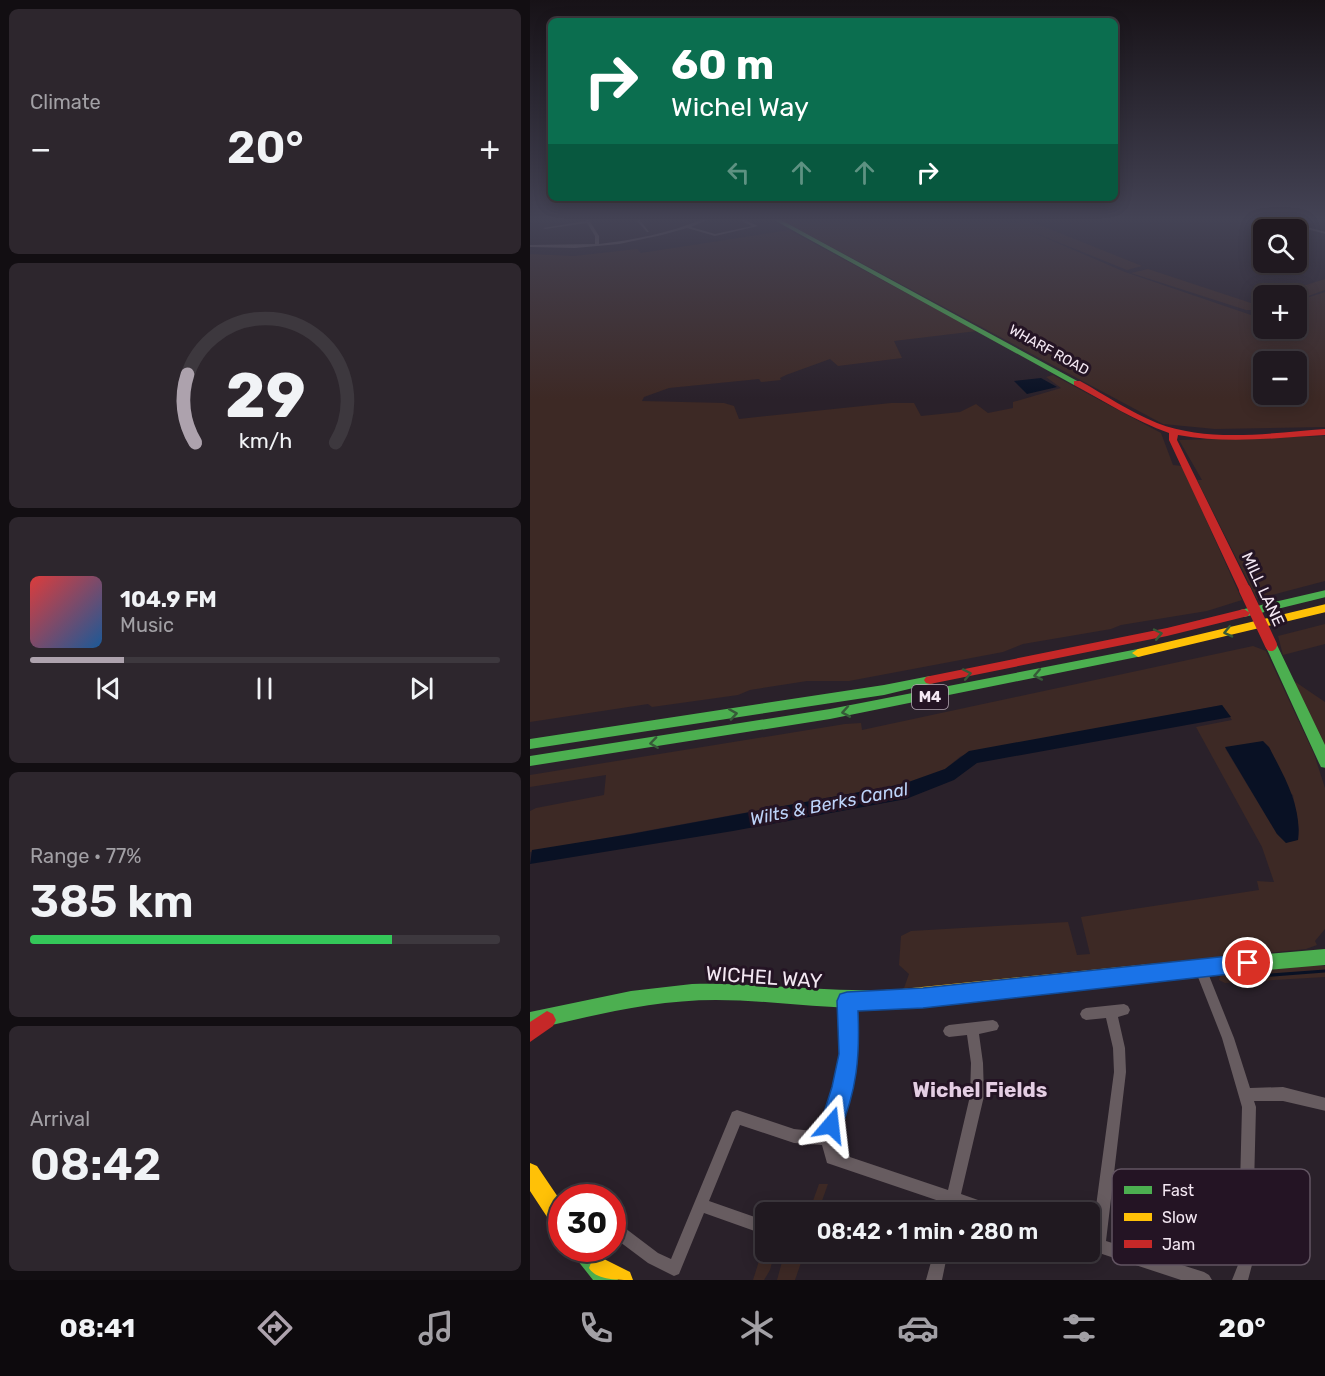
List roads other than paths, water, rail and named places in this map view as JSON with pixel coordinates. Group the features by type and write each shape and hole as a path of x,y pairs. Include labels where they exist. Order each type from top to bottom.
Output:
{"main road":[{"name":"WHARF ROAD","path":"887,280 1133,414 1174,430 1214,434 1325,432"},
{"name":"MILL LANE","path":"1174,430 1173,440 1325,763"},
{"name":"M4","path":"530,744 884,690 1098,647 1325,593"},
{"name":"M4","path":"530,761 719,734 887,705 1051,673 1325,608"},
{"name":"WICHEL WAY","path":"530,1021 626,1000 691,992 733,992 847,1001 923,998 1324,955"},
{"path":"530,1011 553,1016"},
{"path":"530,1033 553,1016"},
{"path":"530,1173 548,1201"},
{"path":"594,1262 606,1280"},
{"path":"599,1268 622,1280"}],"street":[{"path":"1200,967 1247,1095 1249,1118 1248,1169"},
{"path":"847,1001 849,1054 843,1087 827,1139 832,1158 942,1202"},
{"path":"1086,1014 1117,1011 1120,1072 1100,1204"},
{"path":"949,1031 993,1026"},
{"path":"953,1202 977,1096 977,1063 971,1028"},
{"path":"1247,1095 1283,1094 1325,1105"},
{"path":"626,1238 653,1258 674,1269 737,1116 794,1136 827,1139"},
{"path":"702,1205 755,1224"},
{"path":"934,1280 938,1262"},
{"path":"1158,1265 1204,1280"},
{"path":"1240,1280 1245,1265"}],"water":[{"path":"1041,378 1057,387 1027,394 1014,381"},
{"name":"Wilts & Berks Canal","path":"1222,705 1231,717 977,763 954,780 906,799 733,831 530,864 532,850 903,784 945,769 969,751"},
{"path":"1263,741 1269,747 1295,803 1299,827 1298,840 1286,843 1277,834 1225,747"}],"waterway":[{"path":"1231,978 1326,971"}],"district":[{"name":"Wichel Fields","path":"980,1089"}]}
